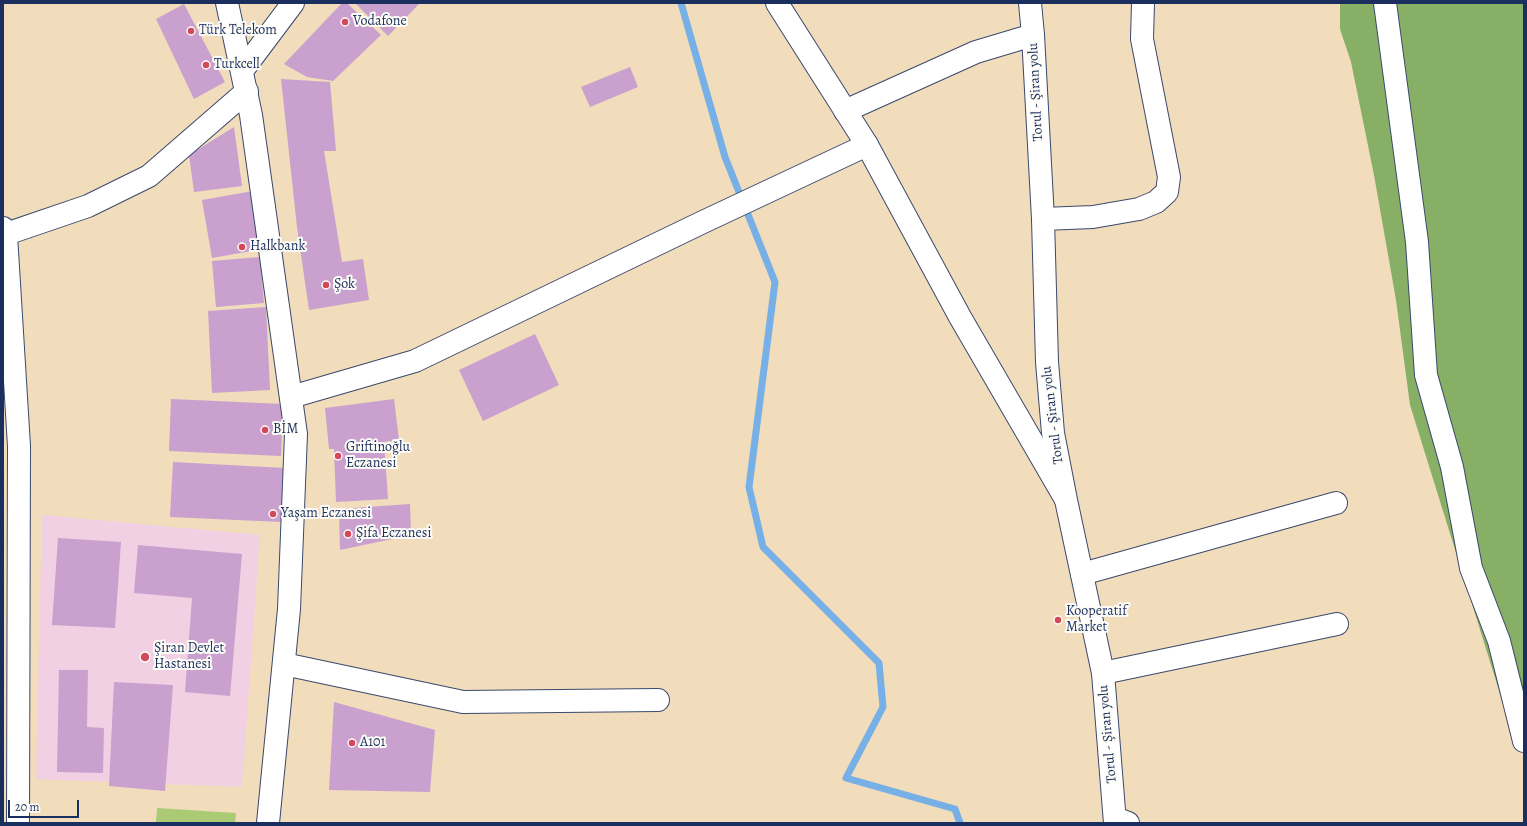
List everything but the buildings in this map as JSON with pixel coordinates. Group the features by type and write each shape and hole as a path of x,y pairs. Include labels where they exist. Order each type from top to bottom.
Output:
{"street":[{"path":"227,3 252,115 296,434 289,609 268,823"},
{"path":"18,823 10,775 11,448 4,233 88,206 149,176 244,81 293,3"},
{"path":"777,3 867,146 960,317 1066,500"},
{"name":"Torul - Şiran yolu","path":"1030,3 1043,219 1047,362 1053,433 1103,673 1119,821"},
{"path":"1043,219 1093,217 1139,210 1156,202 1167,192 1169,177 1142,39 1143,3"},
{"path":"1385,3 1417,242 1426,374 1452,467 1471,568 1499,641 1524,741"},
{"path":"846,111 976,52 1033,35"},
{"path":"291,397 415,361 703,222 867,146"},
{"path":"1082,574 1336,503"},
{"path":"1103,673 1337,624"},
{"path":"284,664 463,702 658,700"}],"shaded area":[{"name":"Şiran Devlet Hastanesi","path":"42,515 260,535 242,787 36,779"}],"green space":[{"path":"1340,3 1524,3 1524,751 1501,697 1410,405 1396,300 1374,175 1351,62 1340,29"},
{"path":"157,808 236,813 235,823 156,823"}],"waterway":[{"path":"681,3 725,157 775,282 749,487 763,547 879,663 883,707 846,778 955,809 960,823"}],"place":[{"name":"Vodafone","path":"345,22"},
{"name":"Türk Telekom","path":"191,31"},
{"name":"Turkcell","path":"206,65"},
{"name":"Halkbank","path":"242,247"},
{"name":"Şok","path":"326,285"},
{"name":"BİM","path":"265,430"},
{"name":"Griftinoğlu Eczanesi","path":"338,456"},
{"name":"Yaşam Eczanesi","path":"273,514"},
{"name":"Şifa Eczanesi","path":"348,534"},
{"name":"Kooperatif Market","path":"1058,620"},
{"name":"Şiran Devlet Hastanesi","path":"145,657"},
{"name":"A101","path":"352,743"}]}
